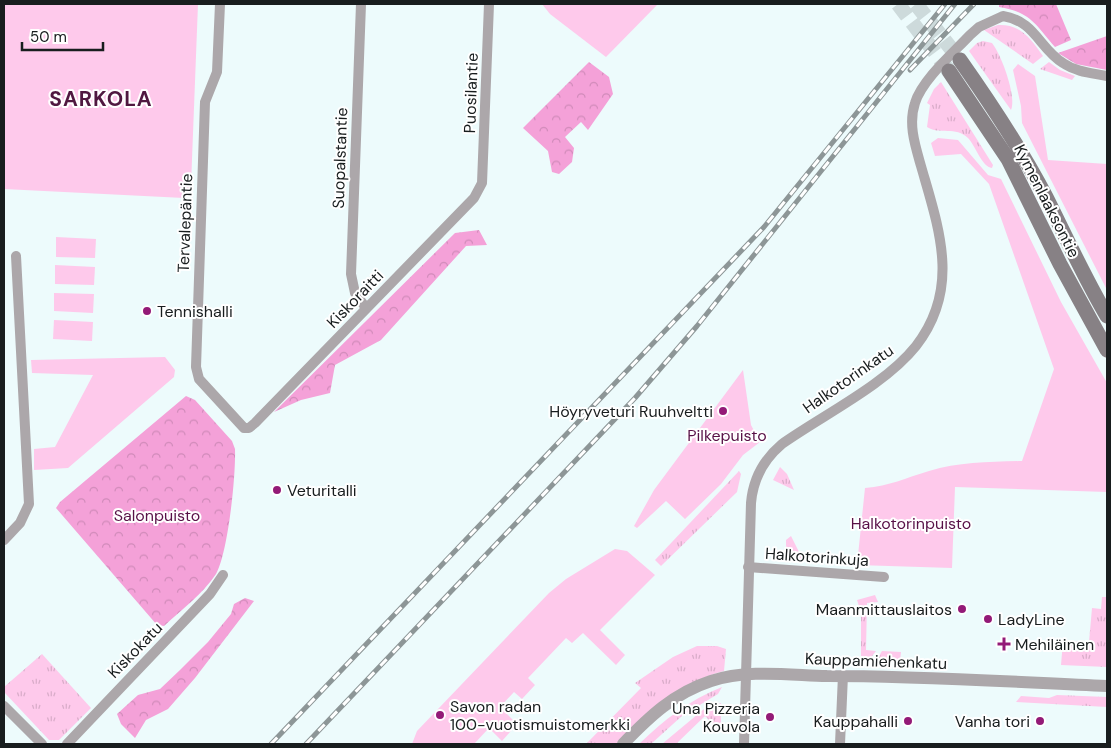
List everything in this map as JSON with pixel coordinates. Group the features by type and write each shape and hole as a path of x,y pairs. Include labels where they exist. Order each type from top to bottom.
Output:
{"main road":[{"name":"Kymenlaaksontie","path":"1107,316 1085,279 1046,196 1021,152 992,105 954,66 1008,159 1060,264 1107,350"}],"street":[{"name":"Tervalepäntie","path":"220,4 217,72 205,102 196,367 199,379 244,428"},
{"name":"Suopalstantie","path":"361,4 351,274 354,293 366,308"},
{"name":"Puosilantie","path":"482,183 489,4"},
{"name":"Halkotorinkatu","path":"744,744 748,567 752,494 757,476 767,459 786,441 900,364 921,338 937,306 943,281 943,252 916,147 912,123 917,96 933,75 979,27 1003,16 1022,22 1062,63 1074,69 1107,76"},
{"name":"Kiskoraitti","path":"244,428 250,428 474,198 482,183"},
{"path":"4,540 15,530 26,515 29,488 16,256"},
{"name":"Halkotorinkuja","path":"748,567 884,577"},
{"name":"Kiskokatu","path":"67,744 210,594 223,575"},
{"name":"Kauppamiehenkatu","path":"623,744 652,714 694,687 712,680 746,675 843,675 1107,686"},
{"path":"840,744 843,675"},
{"path":"4,706 42,744"}],"green space":[{"path":"4,4 198,4 191,185 189,194 184,198 4,189"},
{"path":"542,4 658,4 606,57 550,14"},
{"path":"999,4 1056,4 1071,40 1055,47 1032,20 1018,12 999,7"},
{"path":"998,25 1013,27 1025,34 1043,56 1033,64 984,30"},
{"path":"1107,36 1107,70 1076,64 1058,53"},
{"path":"983,41 992,43 1004,66 1012,96 1011,110 969,51 977,43"},
{"path":"589,62 609,77 613,94 588,130 581,122 565,137 574,148 572,162 559,174 552,172 548,151 523,128"},
{"path":"1049,62 1060,70 1075,76 1072,80 1040,69"},
{"path":"1018,64 1035,76 1048,160 1107,164 1107,290 1022,123 1021,106 1013,70"},
{"path":"941,82 993,165 992,168 985,164 971,141 963,134 927,127 930,105 927,103 934,89"},
{"name":"Halkotorinpuisto","path":"938,138 958,140 988,175 1001,179 1061,302 1107,383 1107,492 955,487 952,568 857,565 865,488 890,484 929,471 952,466 1022,461 1054,369 989,184 961,154 935,156 931,143"},
{"path":"479,230 487,245 466,246 381,340 335,365 330,393 301,400 274,412 455,233"},
{"path":"56,237 96,239 95,258 56,257"},
{"path":"55,265 95,267 94,285 55,284"},
{"path":"54,293 94,294 93,313 54,311"},
{"path":"54,320 93,322 92,341 53,339"},
{"path":"165,357 175,370 174,377 68,468 34,470 34,449 55,447 93,375 32,373 31,360"},
{"name":"Pilkepuisto","path":"743,370 751,425 760,442 743,455 721,484 685,519 666,501 637,528 634,526 654,490"},
{"name":"Salonpuisto","path":"186,396 195,400 232,441 235,449 233,494 228,532 216,574 198,595 164,626 157,625 56,508 60,502"},
{"path":"780,467 787,474 794,490 773,480"},
{"path":"739,471 741,474 737,492 661,566 655,560"},
{"path":"791,536 803,560 786,560 786,540"},
{"path":"615,549 627,551 655,575 600,630 625,655 616,665 583,633 572,643 566,638 528,678 535,685 522,699 514,692 500,707 517,724 502,741 489,728 474,744 412,744 417,731 549,593 566,579"},
{"path":"875,595 878,602 867,603 866,650 876,651 869,660 861,659 861,612 857,600"},
{"path":"1102,597 1107,597 1107,667 1061,665 1063,641 1089,642 1092,608 1101,609"},
{"path":"245,598 254,601 195,678 168,709 146,720 135,738 121,724 117,714 138,695 160,689 208,642 231,614 234,604"},
{"path":"697,646 717,646 726,649 724,671 693,683 665,700 616,744 586,744 641,688 635,683 673,657"},
{"path":"882,651 901,652 900,661 877,660"},
{"path":"42,654 91,708 59,740 49,740 4,692 4,687"},
{"path":"722,687 718,694 683,715 651,744 639,744 678,711"},
{"path":"1057,695 1107,697 1107,707 1016,702 1021,696 1049,698"},
{"path":"721,703 721,732 705,716 676,744 662,744 704,709"}],"tunnel":[{"path":"898,4 949,71"},
{"path":"916,4 960,60"}],"railway":[{"path":"271,744 764,227 945,4"},
{"path":"306,744 635,398 697,326 955,4"},
{"path":"910,70 974,4"}],"place":[{"name":"Tennishalli","path":"147,311"},
{"name":"Höyryveturi Ruuhveltti","path":"723,411"},
{"name":"Veturitalli","path":"277,490"},
{"name":"Maanmittauslaitos","path":"962,609"},
{"name":"LadyLine","path":"988,619"},
{"name":"Mehiläinen","path":"1004,644"},
{"name":"Savon radan 100-vuotismuistomerkki","path":"440,715"},
{"name":"Una Pizzeria Kouvola","path":"770,717"},
{"name":"Kauppahalli","path":"908,721"},
{"name":"Vanha tori","path":"1040,721"}],"district":[{"name":"SARKOLA","path":"101,99"}]}
